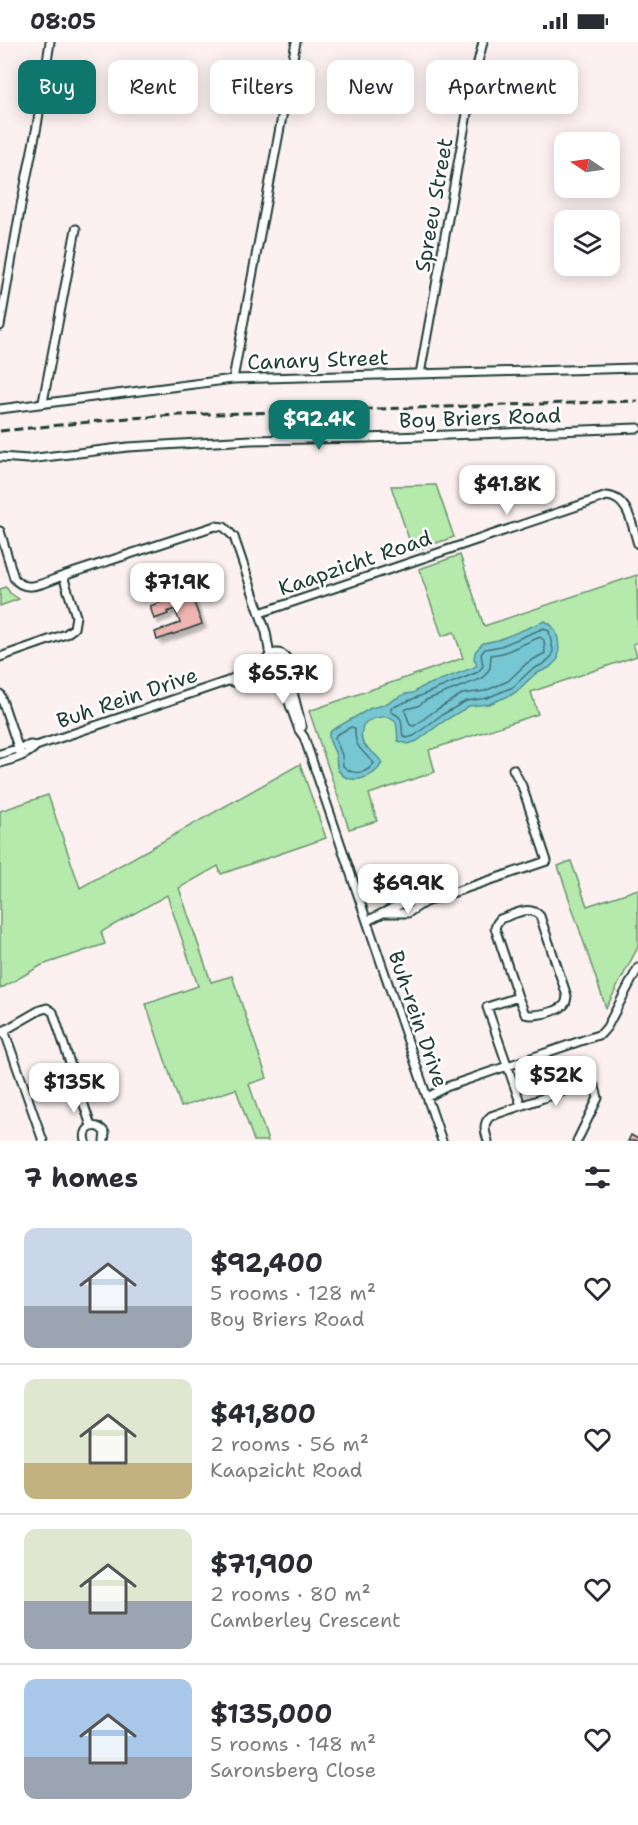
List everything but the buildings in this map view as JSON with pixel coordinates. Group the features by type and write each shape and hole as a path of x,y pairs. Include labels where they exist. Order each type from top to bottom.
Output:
{"street":[{"path":"0,326 50,42"},
{"path":"233,379 296,42"},
{"name":"Spreeu Street","path":"420,374 472,86 483,42"},
{"path":"43,402 76,229"},
{"name":"Canary Street","path":"0,408 233,379 638,368"},
{"name":"Boy Briers Road","path":"0,457 28,459 128,447 251,440 638,428"},
{"name":"Kaapzicht Road","path":"260,613 603,497 616,498 624,504 638,544"},
{"path":"0,531 14,578 18,584 28,587 210,526 219,526 228,530 234,537 266,632 267,669 275,675 287,669 286,658 280,654 266,632"},
{"path":"0,657 66,634 74,628 76,616 63,576"},
{"path":"268,659 276,653 280,654"},
{"name":"Buh Rein Drive","path":"0,764 30,745 36,746 228,681 238,674 255,669 268,659"},
{"name":"Buh-rein Drive","path":"287,669 303,730 303,738"},
{"name":"Buh Rein Drive","path":"228,681 240,683 275,675"},
{"name":"Buh-rein Drive","path":"275,675 303,738 442,1141"},
{"path":"0,694 20,752"},
{"name":"Buh Rein Drive","path":"0,754 20,752"},
{"path":"367,921 386,913 408,913 425,902 547,861 522,786 513,769"},
{"path":"529,910 540,916 567,996 562,1008 533,1016 528,1016 523,1010 518,997 495,928 500,920 529,910"},
{"path":"427,1094 601,1034 607,1027 638,968"},
{"path":"518,997 487,1007 521,1105"},
{"path":"43,1141 2,1031 40,1010 47,1008 53,1012 57,1020 91,1126"},
{"path":"489,1141 485,1126 491,1116 584,1084 590,1084 595,1087 598,1098 576,1141"},
{"path":"86,1141 85,1132 91,1126 99,1126 103,1129 105,1141"}],"green space":[{"path":"436,485 454,537 413,551 391,486"},
{"path":"460,555 484,626 637,575 638,642 633,644 637,656 531,692 538,714 429,750 435,772 369,794 377,821 349,829 309,711 463,658 454,632 442,636 419,569"},
{"path":"6,587 19,599 0,606 0,589"},
{"path":"300,764 326,838 221,874 218,866 179,888 211,982 232,976 267,1078 249,1084 268,1141 254,1141 236,1089 181,1107 146,1004 198,986 167,895 101,932 105,944 42,965 0,989 0,811 48,795 80,888"},
{"path":"571,861 587,906 638,889 638,947 606,1008 558,866"}],"water":[{"path":"545,621 556,632 559,648 558,659 549,668 535,674 516,692 489,704 469,706 417,741 408,744 398,741 397,725 392,718 379,717 369,721 363,725 362,739 366,747 382,763 379,768 361,779 349,778 338,770 329,737 332,730 371,708 475,667 477,664 474,659 475,652 483,643 498,640"}],"railway":[{"path":"0,431 180,415 638,401"}]}
